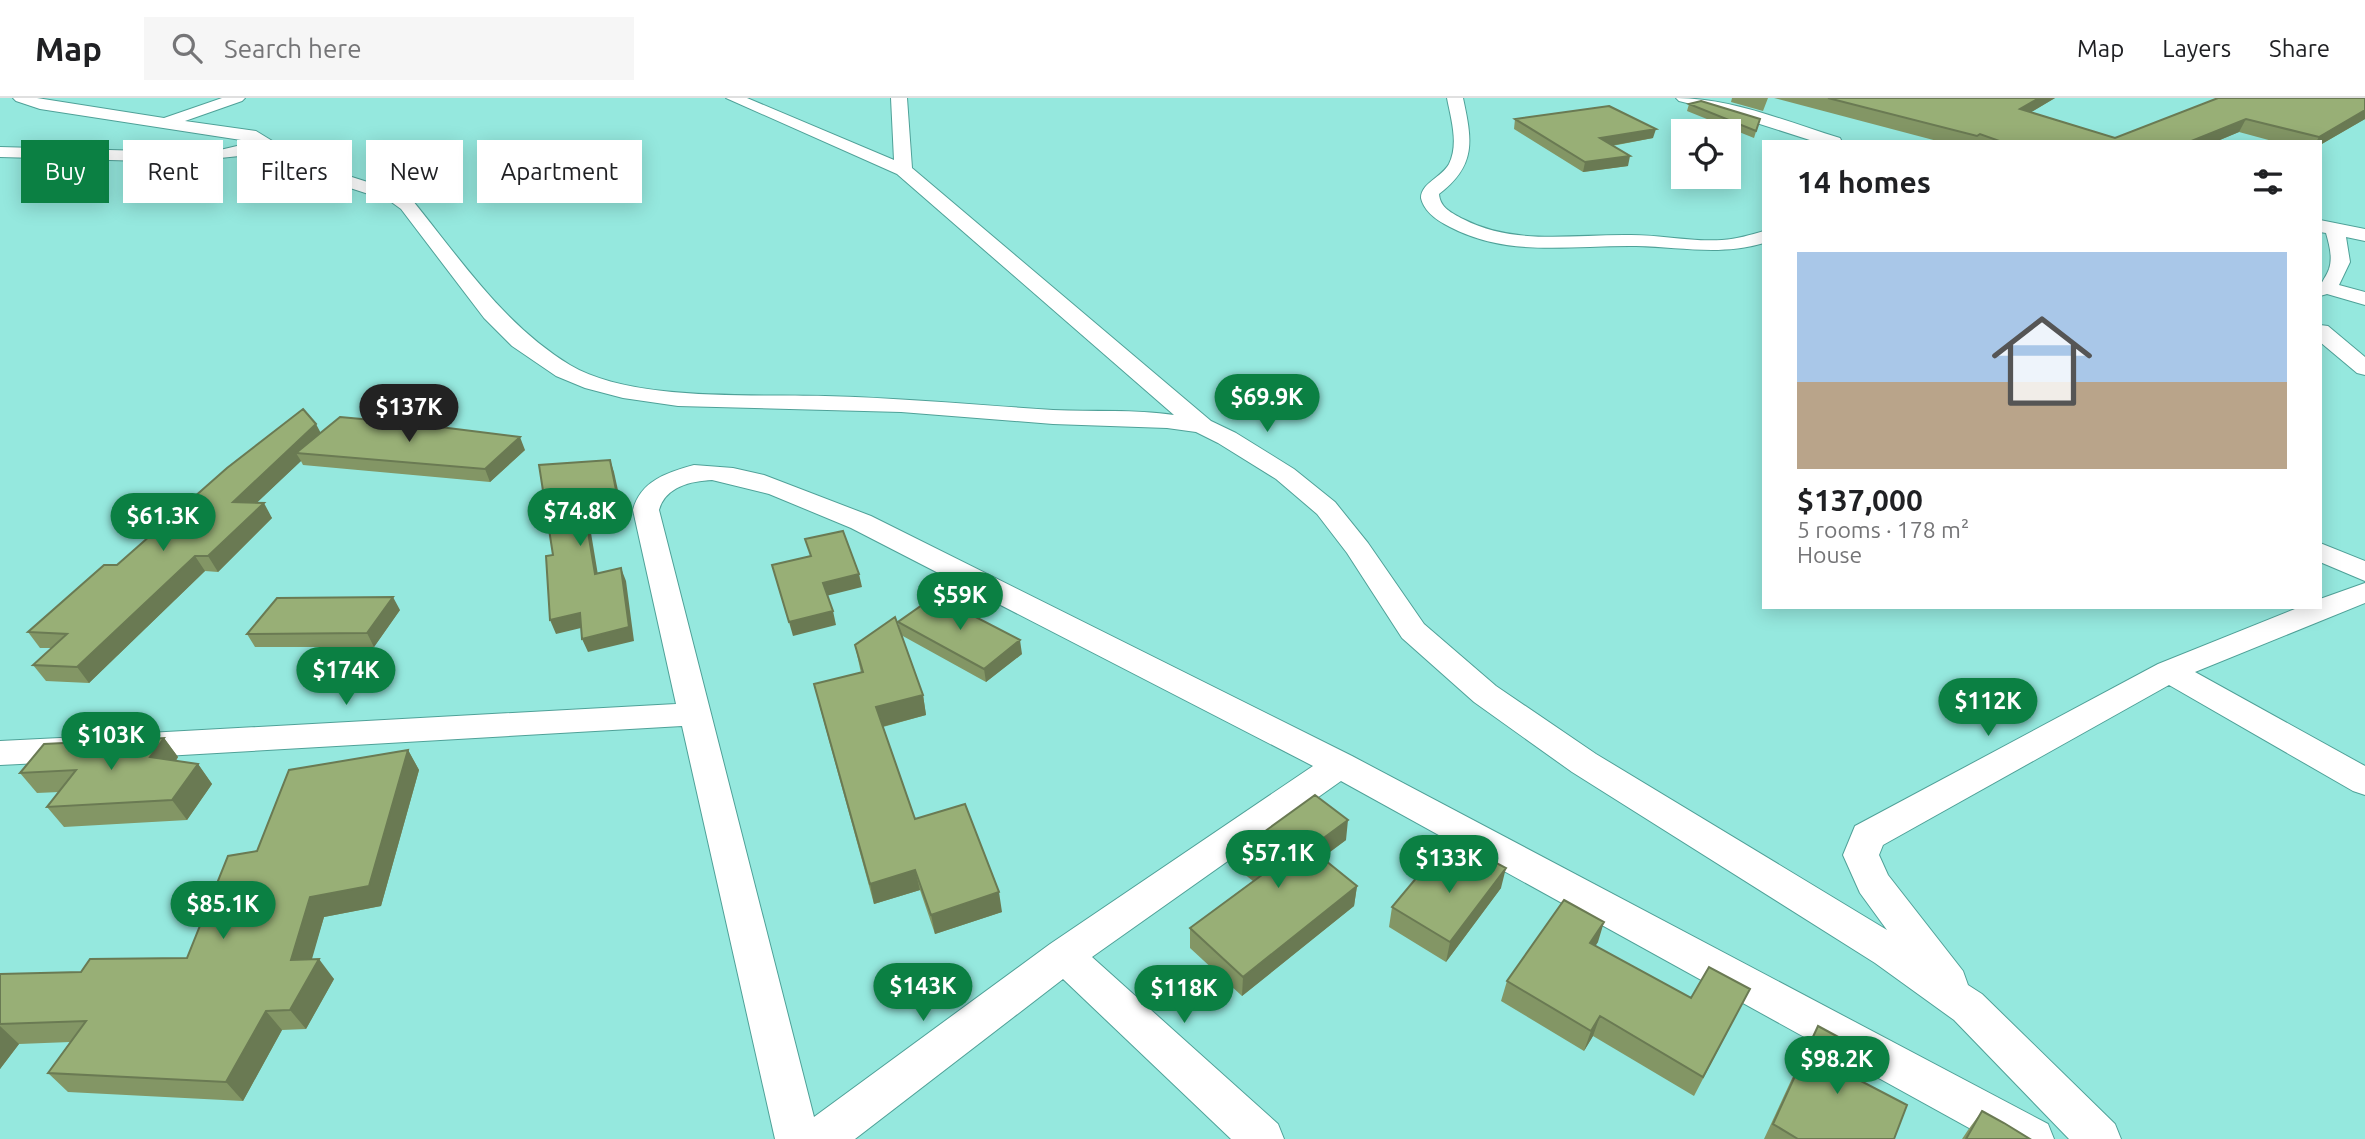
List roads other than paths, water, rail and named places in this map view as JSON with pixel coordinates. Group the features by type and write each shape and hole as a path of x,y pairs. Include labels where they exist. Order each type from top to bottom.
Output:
{"street":[{"path":"22,98 40,104 256,136 263,140"},
{"path":"166,122 237,98"},
{"path":"734,98 903,170 1202,426 1285,474 1326,508 1358,549 1413,631 1485,694 1584,763 1889,951 1968,1006"},
{"path":"899,98 903,170"},
{"path":"1455,98 1464,134 1461,160 1458,168 1430,192 1432,204 1439,213 1463,226 1500,240 1654,240 1709,248 1739,246 1762,238"},
{"path":"1684,98 1723,107 1827,140"},
{"path":"0,152 216,157 237,154"},
{"path":"352,183 396,197 407,205 492,313 520,341 564,371 603,386 678,399 901,405 1052,417 1167,421 1202,426"},
{"path":"2327,227 2365,235"},
{"path":"2327,227 2343,258 2340,269 2323,288 2365,299"},
{"path":"2322,333 2365,368"},
{"path":"797,1139 646,510 649,498 663,484 694,473 721,473 797,494 861,522 1340,765 2032,1139"},
{"path":"2322,552 2365,572"},
{"path":"2099,1139 1968,1006 1873,883 1861,855 1868,836 2169,671 2365,592"},
{"path":"2169,671 2365,782"},
{"path":"0,753 696,714"},
{"path":"820,1139 1064,957 1340,765"},
{"path":"1064,957 1262,1139"}]}
